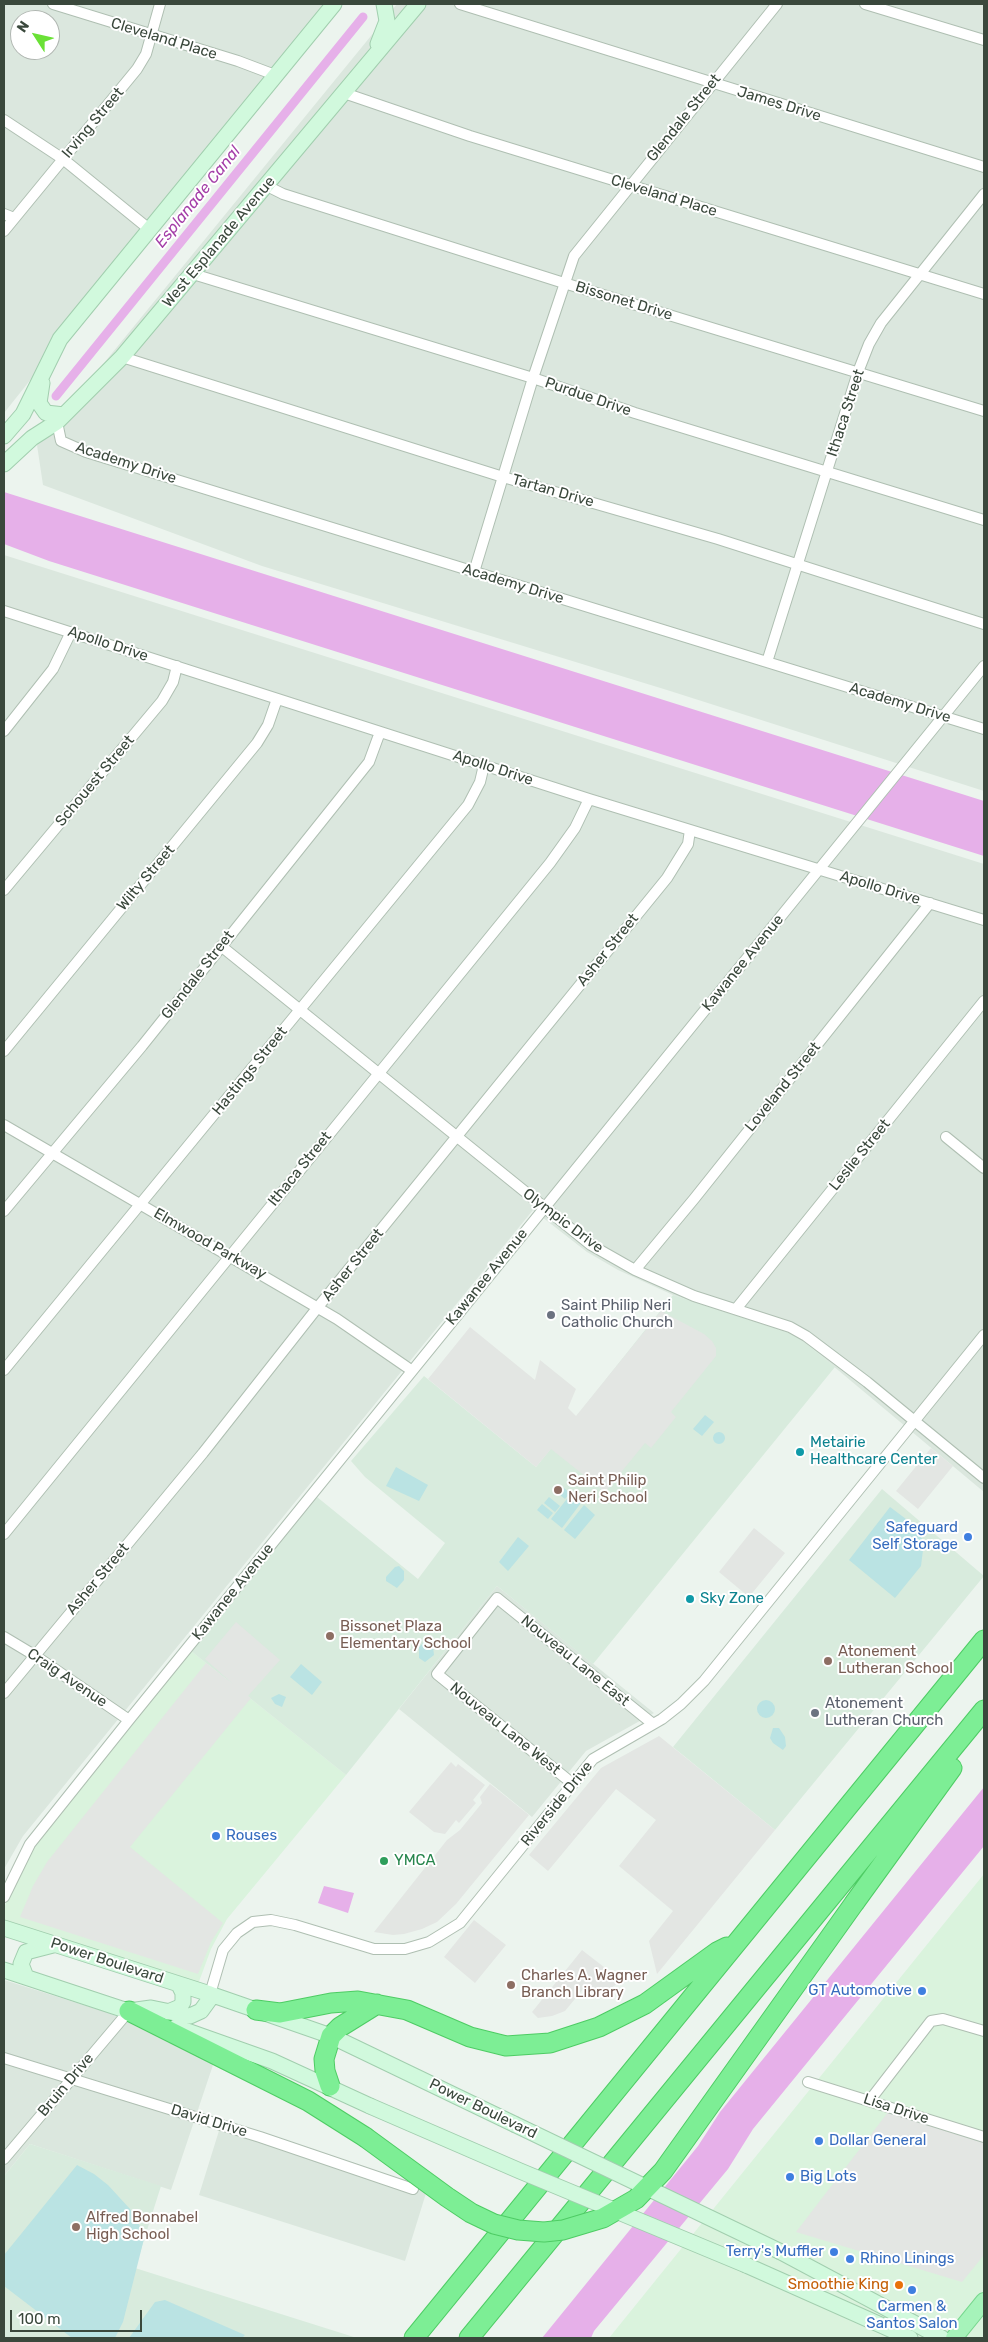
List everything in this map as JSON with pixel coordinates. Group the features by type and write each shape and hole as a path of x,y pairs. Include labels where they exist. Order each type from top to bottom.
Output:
{"highway":[{"path":"414,2338 984,1640"},
{"path":"469,2338 984,1710"},
{"path":"129,2011 308,2102 365,2137 471,2213 494,2224 518,2230 544,2232 563,2230 603,2218 636,2199 663,2171 984,1723"},
{"path":"256,2010 280,2013 331,2003 358,2001 407,2010 470,2037 506,2046 550,2043 599,2027 645,2004 717,1952 738,1942"},
{"path":"330,2086 325,2071 324,2059 331,2036 340,2027 377,2004"}],"main road":[{"path":"4,436 23,414 60,339 334,4"},
{"path":"373,57 387,21 384,4"},
{"name":"West Esplanade Avenue","path":"4,464 32,438 60,418 122,357 418,4"},
{"path":"44,372 40,403 46,413 60,418"},
{"name":"Power Boulevard","path":"4,1928 210,1994 331,2036 781,2252 942,2338"},
{"path":"26,1977 20,1964 26,1952 36,1948 57,1945"},
{"path":"4,1970 272,2061 520,2171 787,2282 910,2338"},
{"path":"168,2012 180,2007 183,2002 183,1993 179,1985"},
{"path":"129,2011 151,2008 190,2016 201,2011 209,2000 210,1994"},
{"path":"787,2282 805,2279 842,2293 850,2290"},
{"path":"954,2338 984,2301"}],"street":[{"name":"Cleveland Place","path":"53,4 238,61 275,75"},
{"name":"Irving Street","path":"4,231 137,70 146,54 160,4"},
{"name":"James Drive","path":"460,4 984,166"},
{"name":"Glendale Street","path":"474,572 533,378 574,256 777,4"},
{"path":"865,4 984,40"},
{"name":"Cleveland Place","path":"344,93 470,136 984,294"},
{"path":"4,120 62,159 149,229"},
{"name":"Bissonet Drive","path":"266,186 283,194 984,411"},
{"name":"Ithaca Street","path":"767,662 858,372 869,344 881,323 984,194"},
{"path":"4,214 14,218"},
{"name":"Purdue Drive","path":"193,274 533,378 635,413 984,520"},
{"name":"Tartan Drive","path":"122,357 503,476 718,539 984,624"},
{"name":"Academy Drive","path":"60,418 61,441 86,452 984,728"},
{"name":"Apollo Drive","path":"4,611 589,799 984,920"},
{"path":"4,731 53,669 71,632"},
{"name":"Schouest Street","path":"4,890 162,701 173,682 177,666"},
{"name":"Kawanee Avenue","path":"4,1897 30,1844 411,1370 984,666"},
{"name":"Wilty Street","path":"4,1050 258,743 268,725 277,699"},
{"name":"Glendale Street","path":"4,1211 142,1046 369,762 380,732"},
{"name":"Hastings Street","path":"4,1370 468,805 480,782 484,765"},
{"name":"Ithaca Street","path":"4,1534 377,1073 550,863 575,828 589,799"},
{"name":"Asher Street","path":"4,1693 203,1453 318,1308 667,878 688,844 690,830"},
{"name":"Loveland Street","path":"635,1270 694,1199 930,903"},
{"name":"Olympic Drive","path":"221,946 591,1245 635,1270 694,1296 790,1327 806,1336 984,1478"},
{"name":"Leslie Street","path":"736,1309 984,1001"},
{"name":"Elmwood Parkway","path":"4,1125 318,1308 411,1370"},
{"path":"946,1137 984,1168"},
{"name":"Riverside Drive","path":"210,1994 223,1950 237,1934 254,1922 271,1920 295,1925 374,1949 405,1949 424,1944 449,1932 460,1923 594,1759 653,1724 681,1704 704,1682 984,1335"},
{"name":"Nouveau Lane East","path":"437,1674 497,1598 653,1724"},
{"name":"Craig Avenue","path":"4,1637 34,1655 129,1720"},
{"name":"Nouveau Lane West","path":"437,1674 573,1784"},
{"name":"Bruin Drive","path":"4,2159 129,2011"},
{"path":"870,2100 930,2021 955,2021 984,2031"},
{"name":"David Drive","path":"4,2058 260,2137 413,2189"},
{"name":"Lisa Drive","path":"808,2082 870,2100 984,2138"}],"shaded area":[{"path":"4,4 330,4 4,413"},
{"path":"397,4 984,4 984,791 667,690 262,566 43,485 37,445"},
{"path":"4,492 984,801 984,856 49,561 4,544"},
{"path":"4,555 984,864 984,1492 796,1335 673,1295 618,1270 587,1252 533,1210 23,1836 4,1869"},
{"name":"Saint Philip Neri School","path":"673,1295 796,1335 835,1367 593,1664 497,1586 346,1775 191,1651 317,1497 418,1579 445,1543 365,1477 351,1461 424,1376 536,1467"},
{"path":"661,1311 704,1334 712,1341 716,1348 716,1356 671,1412 676,1417 651,1448 645,1443 605,1492 551,1449 536,1467 428,1379 470,1327 535,1380 540,1360 576,1389 568,1408 576,1416"},
{"path":"705,1415 714,1422 702,1436 693,1429"},
{"path":"717,1432 721,1432 725,1438 721,1444 717,1444 713,1440 713,1436"},
{"path":"931,1448 953,1466 918,1509 896,1491"},
{"path":"396,1467 428,1485 419,1501 386,1486"},
{"path":"559,1484 570,1493 565,1499 554,1490"},
{"name":"Atonement Lutheran School","path":"882,1489 984,1576 775,1830 673,1747"},
{"path":"570,1495 581,1503 562,1528 551,1519"},
{"path":"549,1497 560,1506 555,1512 544,1503"},
{"path":"542,1504 553,1513 548,1519 537,1510"},
{"path":"584,1505 595,1515 575,1539 564,1530"},
{"path":"890,1507 914,1525 924,1542 921,1566 895,1598 849,1560"},
{"path":"754,1528 785,1553 749,1597 719,1572"},
{"path":"518,1537 529,1546 508,1571 499,1562"},
{"path":"399,1566 404,1571 404,1580 397,1588 386,1581 386,1577 395,1567"},
{"path":"497,1586 654,1713 586,1751 532,1817 399,1709"},
{"path":"236,1622 280,1660 248,1696 251,1698 130,1847 223,1923 211,1942 198,1974 20,1917 33,1886 47,1862 206,1663 233,1684 205,1659"},
{"path":"423,1643 430,1644 433,1647 434,1655 425,1662 419,1658 419,1647"},
{"path":"191,1651 346,1775 227,1919 211,1949 197,1987 4,1924 4,1909 9,1893 27,1858 45,1830"},
{"path":"301,1664 322,1682 312,1695 290,1677"},
{"path":"279,1694 286,1697 282,1707 275,1704 271,1698"},
{"path":"766,1700 772,1703 775,1709 772,1715 766,1718 760,1715 757,1709 760,1703"},
{"path":"773,1728 779,1728 785,1737 786,1746 783,1750 773,1743 770,1738"},
{"path":"659,1736 775,1830 657,1974 649,1941 673,1911 619,1866 656,1820 616,1789 548,1871 529,1855 601,1768"},
{"path":"451,1762 456,1767 458,1764 485,1785 473,1800 476,1803 459,1823 456,1820 445,1834 434,1832 409,1812"},
{"path":"490,1784 529,1815 456,1904 437,1922 404,1934 393,1935 374,1932 447,1840 460,1830 482,1803 480,1797"},
{"path":"984,1787 984,1846 753,2129 728,2169 594,2331 591,2338 542,2338 698,2146 720,2112"},
{"path":"984,1874 984,2338 609,2338"},
{"path":"324,1886 354,1893 348,1913 318,1903"},
{"path":"474,1920 506,1945 475,1983 444,1957"},
{"path":"582,1950 622,1981 596,1997 584,1988 565,2011 552,2016 538,2018 532,2012"},
{"path":"4,1980 106,2012 146,2028 213,2065 171,2190 30,2144 4,2176"},
{"path":"892,2107 984,2137 984,2255 962,2282 796,2232"},
{"path":"222,2121 427,2190 405,2261 199,2195"},
{"name":"Alfred Bonnabel High School","path":"30,2144 161,2186 135,2268 357,2338 4,2338 4,2176"},
{"path":"77,2165 94,2174 108,2185 130,2209 145,2235 123,2322 115,2338 72,2338 4,2286 4,2255"},
{"path":"165,2300 245,2335 242,2338 129,2338 155,2302"}],"waterway":[{"name":"Esplanade Canal","path":"56,396 363,17"}],"place":[{"name":"Saint Philip Neri Catholic Church","path":"551,1315"},
{"name":"Metairie Healthcare Center","path":"800,1452"},
{"name":"Saint Philip Neri School","path":"558,1490"},
{"name":"Safeguard Self Storage","path":"968,1537"},
{"name":"Sky Zone","path":"690,1599"},
{"name":"Bissonet Plaza Elementary School","path":"330,1636"},
{"name":"Atonement Lutheran School","path":"828,1661"},
{"name":"Atonement Lutheran Church","path":"815,1713"},
{"name":"Rouses","path":"216,1836"},
{"name":"YMCA","path":"384,1861"},
{"name":"Charles A. Wagner Branch Library","path":"511,1985"},
{"name":"GT Automotive","path":"922,1991"},
{"name":"Dollar General","path":"819,2141"},
{"name":"Big Lots","path":"790,2177"},
{"name":"Alfred Bonnabel High School","path":"76,2227"},
{"name":"Terry's Muffler","path":"834,2252"},
{"name":"Rhino Linings","path":"850,2259"},
{"name":"Smoothie King","path":"899,2285"},
{"name":"Carmen & Santos Salon","path":"912,2290"}]}
